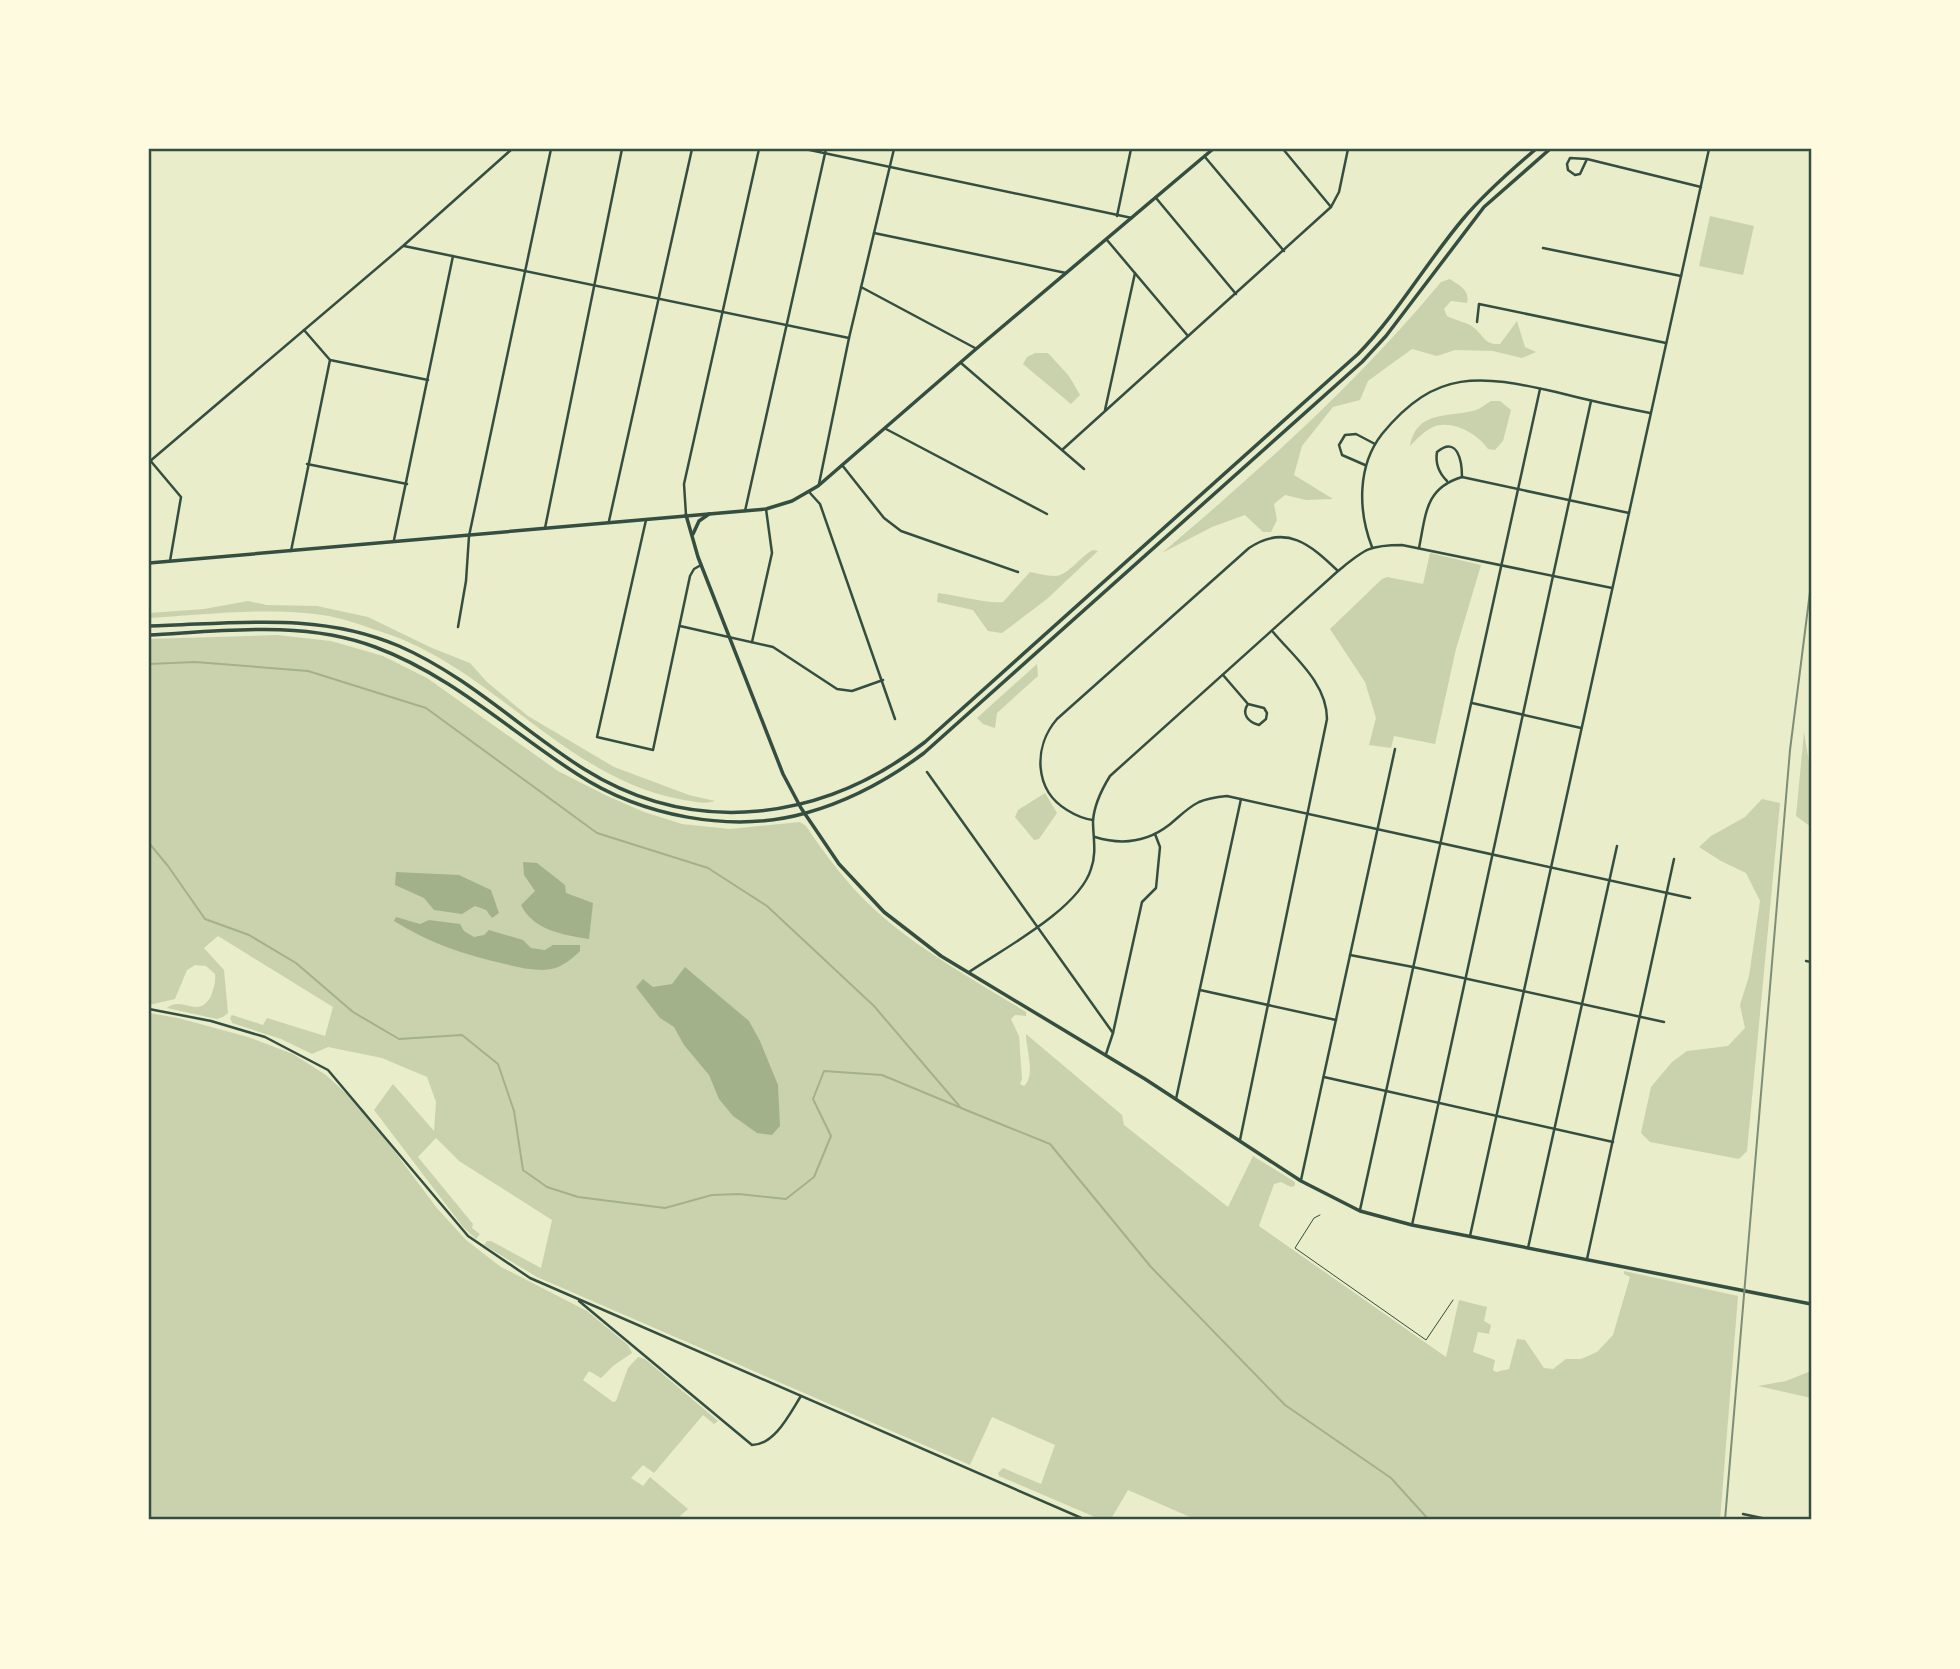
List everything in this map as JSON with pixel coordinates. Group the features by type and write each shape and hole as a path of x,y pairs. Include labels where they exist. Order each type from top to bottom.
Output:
{"main road":[{"path":"149,563 646,520 686,514 745,511 792,502 810,493 975,349 1213,149"},
{"path":"149,626 281,621 349,630 398,646 436,665 583,768 629,791 677,807 709,811 759,811 800,806 855,786 898,762 925,742 1018,659 1357,354 1381,329 1462,220 1485,194 1536,149"},
{"path":"149,635 279,630 321,633 355,640 403,658 432,673 580,776 625,800 673,815 706,820 758,820 805,813 858,794 903,769 1048,644 1362,362 1386,336 1484,207 1546,150"},
{"path":"692,536 699,521 709,513"},
{"path":"686,514 701,565 728,637 783,774 800,806 839,864 884,912 941,956 1176,1100 1301,1181 1360,1211 1412,1225 1811,1304"}],"street":[{"path":"170,561 181,497 149,461 403,246 512,149"},
{"path":"458,627 466,581 469,536 551,149"},
{"path":"545,528 622,149"},
{"path":"609,523 692,149"},
{"path":"686,514 684,485 759,149"},
{"path":"805,149 826,151 1132,218"},
{"path":"818,486 849,338 894,149"},
{"path":"1117,216 1131,149"},
{"path":"1283,149 1331,207"},
{"path":"1062,450 1331,207 1339,192 1348,149"},
{"path":"1470,1236 1709,149"},
{"path":"745,511 826,151"},
{"path":"1204,156 1284,251"},
{"path":"1587,159 1580,174 1575,175 1568,170 1570,158 1587,159 1701,187"},
{"path":"1156,198 1236,294"},
{"path":"874,233 1068,273"},
{"path":"1107,239 1188,337"},
{"path":"403,246 849,338"},
{"path":"1544,248 1681,276"},
{"path":"394,542 453,256"},
{"path":"1105,411 1135,273"},
{"path":"861,287 975,349"},
{"path":"1477,322 1479,304 1666,343"},
{"path":"304,330 330,360 428,380"},
{"path":"291,551 330,360"},
{"path":"961,363 1084,470"},
{"path":"1372,547 1364,523 1362,499 1367,466 1374,444 1401,412 1442,387 1495,380 1650,413"},
{"path":"1360,1211 1540,389"},
{"path":"1412,1225 1591,401"},
{"path":"884,428 1047,514"},
{"path":"1367,466 1342,455 1339,445 1345,435 1350,433 1374,444"},
{"path":"1447,481 1436,461 1437,452 1446,447 1452,447 1459,453 1462,460 1462,477"},
{"path":"307,464 407,484"},
{"path":"842,465 884,518 901,531 1018,572"},
{"path":"1419,548 1433,494 1447,481 1462,477 1629,513"},
{"path":"810,493 820,504 895,719"},
{"path":"752,642 772,553 766,509"},
{"path":"646,520 597,737 653,750 690,576 694,569 701,565"},
{"path":"1093,820 1087,820 1065,809 1051,796 1041,773 1041,748 1048,730 1057,719 1258,542 1275,537 1298,540 1313,548 1338,571"},
{"path":"969,972 1038,926 1079,892 1091,870 1093,820 1102,788 1110,776 1338,571 1372,547 1402,545 1612,588"},
{"path":"680,626 773,647 837,690 852,691 883,680"},
{"path":"1239,1141 1326,732 1326,706 1320,688 1273,632"},
{"path":"1223,675 1248,704 1264,708 1267,713 1259,725 1246,718 1244,712 1248,704"},
{"path":"1471,703 1581,728"},
{"path":"1301,1181 1395,749"},
{"path":"927,772 1113,1033"},
{"path":"1094,837 1127,842 1155,834 1188,808 1200,802 1227,796 1690,898"},
{"path":"1176,1100 1241,799"},
{"path":"1105,1056 1113,1033 1142,902 1156,888 1160,847 1155,834"},
{"path":"1528,1248 1617,846"},
{"path":"1587,1259 1674,859"},
{"path":"1350,955 1664,1022"},
{"path":"1806,961 1811,962"},
{"path":"1200,990 1336,1020"},
{"path":"149,1009 211,1021 265,1037 328,1070 468,1236 530,1278 1086,1520"},
{"path":"1324,1077 1613,1142"},
{"path":"577,1299 752,1445 761,1445 770,1438 801,1396"},
{"path":"1743,1514 1771,1520"}],"lane":[{"path":"1320,1215 1314,1218 1294,1248 1426,1340 1453,1300"}],"shaded area":[{"path":"1710,216 1754,226 1743,275 1699,266"},
{"path":"1450,279 1463,289 1468,299 1467,303 1451,301 1444,309 1447,316 1470,325 1487,341 1495,344 1500,344 1517,321 1525,347 1536,352 1522,358 1493,351 1455,350 1437,356 1412,349 1368,381 1360,400 1333,407 1302,446 1294,475 1333,499 1306,500 1285,495 1274,504 1277,520 1271,532 1263,532 1245,515 1212,527 1162,553 1308,424 1376,355 1441,282"},
{"path":"1035,353 1048,353 1069,376 1080,395 1071,404 1023,364 1027,357"},
{"path":"1491,401 1500,401 1511,410 1503,441 1495,450 1488,449 1464,429 1448,425 1433,427 1410,446 1414,434 1427,420 1476,410"},
{"path":"1093,550 1098,551 1047,599 1002,633 988,631 973,610 937,602 938,593 980,601 1003,602 1030,572 1051,576 1065,573"},
{"path":"1430,553 1481,565 1456,649 1435,744 1394,736 1391,748 1369,745 1376,718 1365,682 1330,629 1382,579 1387,577 1423,584"},
{"path":"248,601 267,605 317,606 368,617 470,663 487,682 528,716 614,767 689,795 715,801 702,803 679,799 638,787 600,769 460,671 424,650 385,633 329,616 307,613 239,612 149,618 149,613 204,609"},
{"path":"277,635 331,641 383,656 427,678 558,771 644,812 682,824 730,829 800,822 806,826 855,890 891,924 947,964 1026,1012 1026,1016 1015,1015 1011,1019 1019,1036 1022,1079 1020,1084 1024,1086 1029,1076 1026,1034 1122,1115 1124,1125 1228,1207 1253,1156 1295,1182 1295,1186 1291,1187 1281,1182 1274,1184 1259,1226 1446,1357 1459,1300 1487,1307 1484,1321 1491,1325 1489,1334 1478,1332 1473,1352 1495,1360 1493,1370 1496,1372 1509,1369 1517,1339 1525,1340 1544,1368 1553,1369 1566,1359 1581,1359 1597,1352 1613,1335 1630,1277 1624,1274 1624,1271 1738,1296 1720,1520 1197,1520 1128,1490 1111,1519 1113,1520 1102,1520 999,1476 998,1473 1003,1468 1041,1484 1055,1445 992,1417 970,1465 537,1277 484,1245 491,1241 541,1268 552,1220 459,1161 436,1138 418,1157 473,1224 472,1228 480,1234 476,1239 463,1227 374,1110 393,1084 434,1131 436,1102 427,1077 382,1058 328,1047 312,1054 281,1039 232,1023 230,1018 232,1015 263,1025 267,1018 325,1036 333,1007 218,936 204,948 224,970 228,1013 217,1019 167,1008 179,1004 196,1007 206,1003 215,985 215,974 206,966 195,965 187,970 175,999 149,1005 149,639"},
{"path":"1037,664 1038,676 997,713 995,728 983,724 977,718"},
{"path":"1804,732 1811,775 1811,827 1796,816"},
{"path":"1045,793 1057,813 1039,839 1034,840 1015,817 1018,810"},
{"path":"1762,799 1780,803 1747,1151 1739,1159 1650,1142 1641,1133 1651,1087 1672,1062 1687,1051 1728,1046 1745,1028 1740,1005 1749,976 1760,901 1746,873 1699,847 1711,836 1745,817"},
{"path":"523,862 537,863 565,885 566,893 593,903 589,939 550,930 526,913 521,905 535,891 524,875"},
{"path":"396,872 459,875 491,890 499,913 492,918 486,910 475,906 462,914 434,910 424,898 395,885"},
{"path":"396,917 420,924 429,920 460,924 464,931 474,937 484,935 489,930 523,940 531,948 545,950 553,945 580,945 580,951 559,967 543,970 524,968 476,957 434,942 394,921"},
{"path":"685,967 749,1021 760,1041 778,1085 780,1126 772,1135 757,1133 733,1116 719,1099 709,1075 684,1045 674,1027 660,1018 636,987 643,979 653,987 672,984"},
{"path":"149,1013 248,1037 293,1054 326,1075 363,1109 436,1207 466,1240 501,1267 587,1311 628,1345 632,1353 601,1378 589,1371 583,1380 613,1402 616,1401 628,1368 638,1357 645,1359 718,1421 714,1424 703,1415 654,1473 643,1465 631,1478 643,1486 650,1477 688,1509 680,1516 685,1520 149,1520"},
{"path":"1811,1371 1811,1398 1758,1386 1786,1381"}],"waterway":[{"path":"149,664 195,662 308,671 426,708 597,833 708,868 767,906 874,1006 961,1108 1050,1144 1151,1267 1285,1405 1391,1478 1429,1520"},
{"path":"149,843 205,919 249,935 296,963 353,1012 399,1039 462,1035 498,1064 514,1111 523,1170 547,1187 578,1197 665,1208 712,1195 739,1194 786,1199 814,1177 831,1136 813,1099 824,1071 882,1075 959,1107"}],"railway":[{"path":"1725,1520 1790,750 1811,584"}]}
